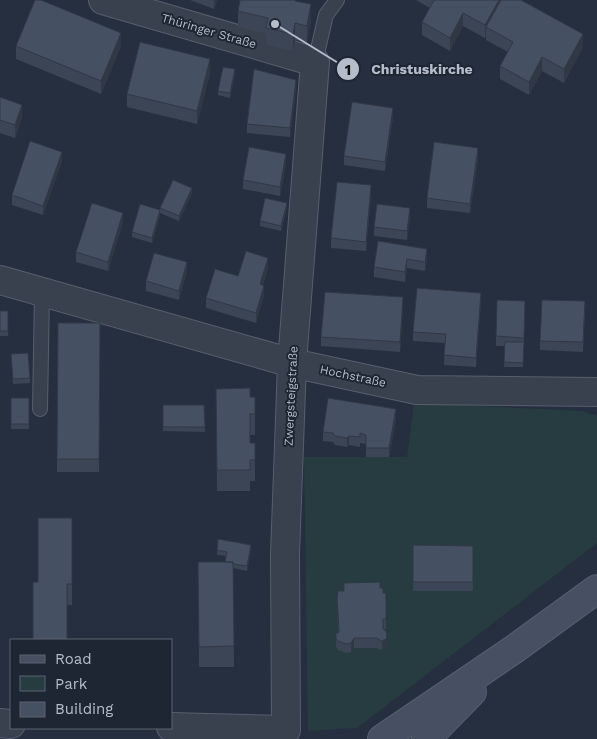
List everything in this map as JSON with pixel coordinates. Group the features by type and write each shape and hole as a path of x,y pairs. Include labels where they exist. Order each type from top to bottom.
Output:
{"main road":[{"path":"382,739 513,650 597,589"},
{"path":"426,739 513,650"}],"street":[{"name":"Thüringer Straße","path":"103,0 315,62"},
{"name":"Zwergsteigstraße","path":"278,733 292,363 315,62"},
{"name":"Hochstraße","path":"0,280 292,363 417,390 597,392"},
{"path":"172,728 278,733"}],"lane":[{"path":"315,62 326,14 337,0"},
{"path":"40,409 42,292"}],"green space":[{"path":"414,403 582,411 597,416 597,543 357,728 308,731 304,457 407,457"}],"building":[{"path":"35,0 41,0 121,33 101,81 16,46"},
{"path":"240,0 296,0 311,4 307,26 295,23 293,34 266,28 268,18 238,11"},
{"path":"434,0 499,0 485,25 463,13 450,38 422,22"},
{"path":"501,0 521,0 583,34 564,69 542,57 529,82 500,66 513,42 486,27"},
{"path":"140,42 210,59 197,111 127,94"},
{"path":"223,67 235,69 230,93 218,91"},
{"path":"254,69 296,80 290,128 247,124"},
{"path":"0,97 22,105 15,125 0,120"},
{"path":"352,102 393,108 385,162 344,156"},
{"path":"30,141 62,152 43,206 12,195"},
{"path":"434,142 478,148 470,204 427,198"},
{"path":"249,147 286,154 280,187 243,180"},
{"path":"173,180 192,188 179,216 160,208"},
{"path":"337,182 371,185 366,242 331,238"},
{"path":"265,198 287,203 281,226 260,221"},
{"path":"92,203 123,213 108,262 76,252"},
{"path":"140,204 160,210 152,238 132,232"},
{"path":"377,204 410,208 407,231 374,227"},
{"path":"378,241 427,249 425,262 407,259 405,272 374,267"},
{"path":"246,251 268,258 260,284 264,286 256,313 206,298 215,269 238,276"},
{"path":"154,253 187,262 179,291 146,281"},
{"path":"417,288 481,293 476,358 444,355 446,334 413,332"},
{"path":"325,292 403,297 400,342 321,337"},
{"path":"497,300 525,301 524,338 496,336"},
{"path":"542,300 585,301 583,342 540,341"},
{"path":"0,311 8,311 8,331 0,331"},
{"path":"58,323 100,323 99,459 57,459"},
{"path":"505,342 524,342 523,363 504,362"},
{"path":"28,353 30,378 13,379 11,354"},
{"path":"250,388 250,397 255,397 255,414 250,414 250,443 255,443 255,460 250,460 250,470 217,470 216,389"},
{"path":"11,398 29,398 29,424 11,424"},
{"path":"328,398 396,409 389,448 366,448 366,435 360,433 360,437 349,436 347,438 323,432"},
{"path":"163,405 204,405 205,427 163,427"},
{"path":"38,518 72,518 72,584 67,584 67,639 33,639 33,582 38,582"},
{"path":"218,539 251,545 247,566 225,562 227,552 217,550"},
{"path":"413,545 473,546 473,582 413,582"},
{"path":"198,562 233,562 234,646 199,647"},
{"path":"380,582 380,588 383,588 383,593 386,593 386,619 383,619 383,629 386,631 386,639 382,641 376,638 354,638 351,643 346,644 338,641 336,634 339,632 338,591 344,591 344,583"}],"place":[{"name":"Christuskirche","path":"275,24"}]}
